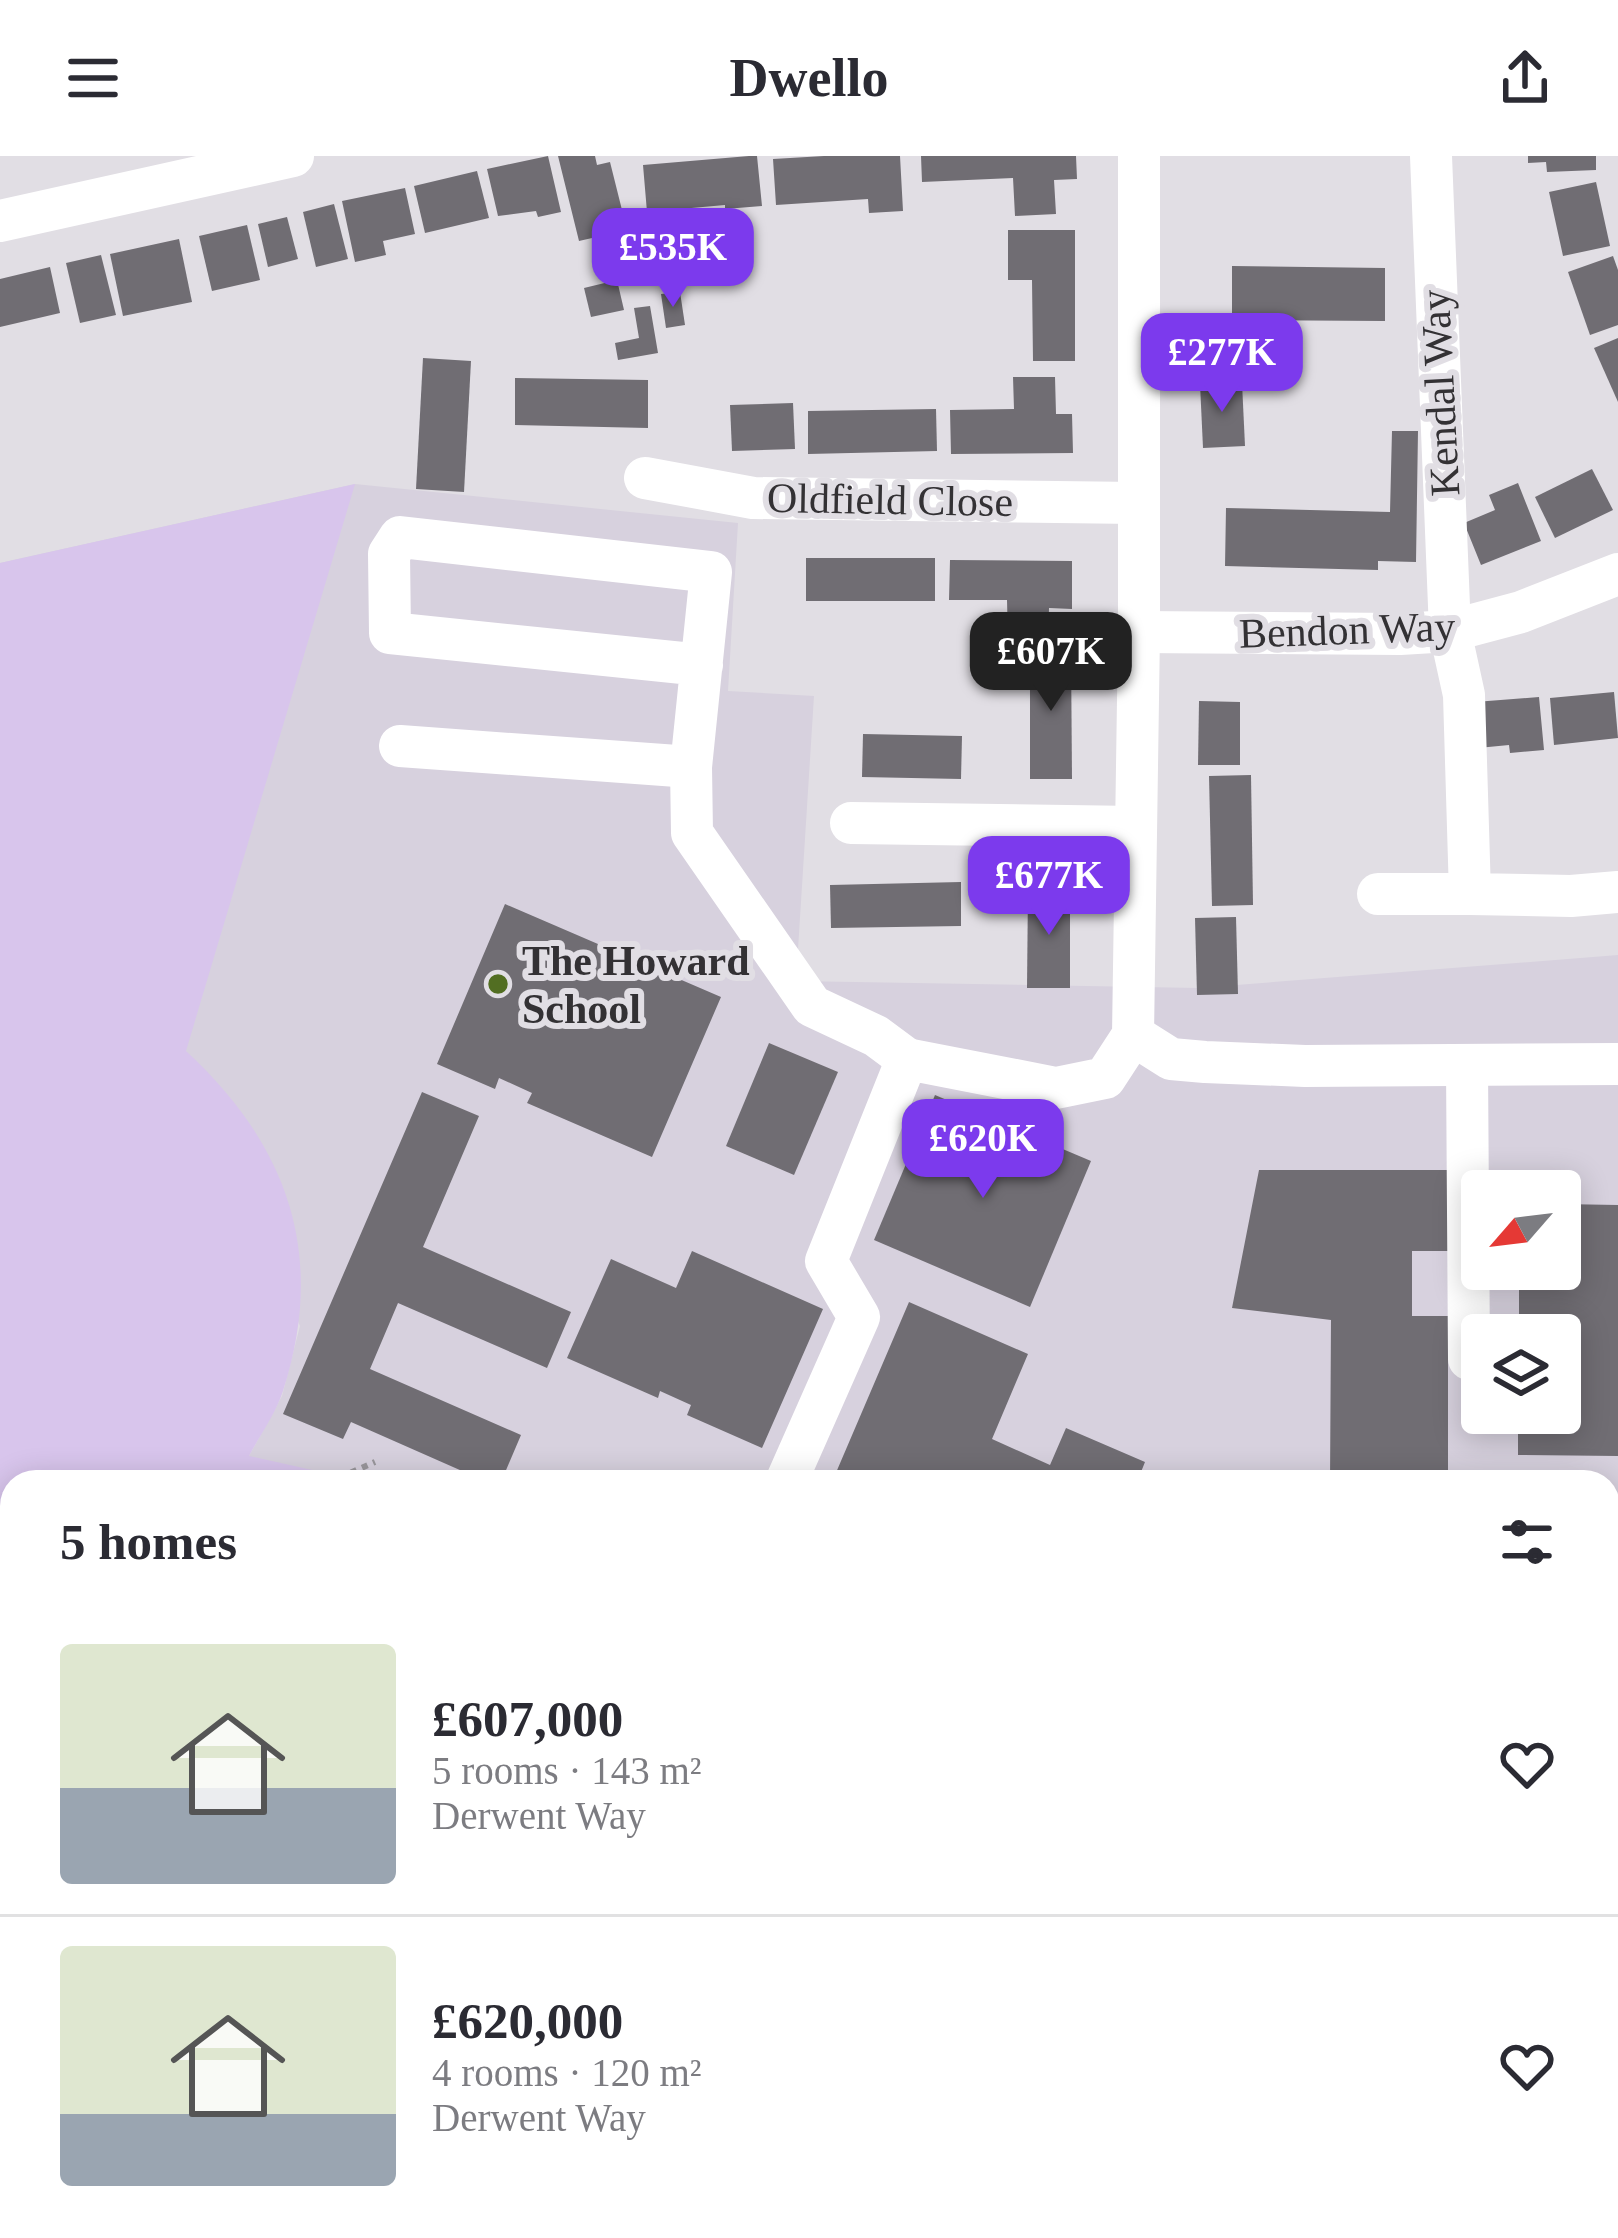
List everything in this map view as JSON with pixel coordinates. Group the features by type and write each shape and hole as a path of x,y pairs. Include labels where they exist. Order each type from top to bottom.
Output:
{"street":[{"path":"0,221 293,156"},
{"path":"702,665 390,633 389,554 400,537 711,572 702,665 691,767 692,833 786,974 812,1006 876,1036 908,1059 1056,1088 1106,1078 1133,1035 1139,156"},
{"name":"Kendal Way","path":"1431,156 1450,631 1464,695 1470,894"},
{"name":"Oldfield Close","path":"645,478 753,498 1137,503"},
{"name":"Bendon Way","path":"1139,632 1450,631 1521,612 1618,574"},
{"path":"400,746 691,767"},
{"path":"851,823 1136,827"},
{"path":"1378,894 1571,896 1618,892"},
{"path":"1133,1035 1171,1060 1304,1066 1618,1064"},
{"path":"791,1470 859,1317 826,1261 908,1059"},
{"path":"1467,1065 1469,1314"}],"path":[{"path":"357,1470 375,1462"}],"shaded area":[{"name":"The Howard School","path":"355,484 738,523 728,691 814,696 796,981 1198,988 1618,955 1618,1470 237,1470 282,1396 300,1326 186,1051 0,563"},
{"path":"355,484 186,1051 221,1087 273,1164 299,1248 296,1341 280,1399 249,1456 312,1470 0,1470 0,563"}],"building":[{"path":"548,156 561,212 498,216 487,169"},
{"path":"558,156 595,156 597,165 610,162 627,230 579,241"},
{"path":"757,156 762,206 647,212 643,165"},
{"path":"900,156 903,211 869,213 868,199 776,205 773,159"},
{"path":"921,156 1076,156 1077,179 1054,180 1056,214 1015,216 1013,178 922,182"},
{"path":"1528,156 1596,156 1596,170 1547,172 1546,162 1528,163"},
{"path":"477,171 489,218 425,233 414,186"},
{"path":"1596,182 1610,246 1563,256 1549,192"},
{"path":"405,188 415,234 383,241 386,255 355,262 342,201"},
{"path":"334,204 348,259 316,267 303,212"},
{"path":"287,217 298,259 268,267 258,224"},
{"path":"247,225 260,280 212,291 199,236"},
{"path":"1008,230 1075,230 1075,361 1033,361 1032,280 1008,280"},
{"path":"179,239 192,302 123,316 110,254"},
{"path":"101,255 116,315 80,323 66,263"},
{"path":"1613,256 1618,270 1618,325 1590,335 1568,272"},
{"path":"1232,266 1385,268 1385,321 1232,320"},
{"path":"50,267 60,313 0,327 0,279"},
{"path":"617,280 624,310 591,317 584,288"},
{"path":"680,292 685,325 666,328 661,294"},
{"path":"650,306 658,353 618,360 615,343 639,338 634,308"},
{"path":"1618,338 1618,402 1594,348"},
{"path":"423,358 471,361 464,492 416,489"},
{"path":"1013,377 1055,377 1056,414 1072,414 1073,453 951,454 950,410 1014,409"},
{"path":"515,378 648,380 648,428 515,425"},
{"path":"1242,383 1245,446 1203,448 1200,384"},
{"path":"793,403 795,449 732,451 730,405"},
{"path":"936,409 937,451 808,454 808,411"},
{"path":"1392,431 1418,431 1416,562 1378,561 1378,570 1225,566 1226,508 1390,512"},
{"path":"1592,469 1613,510 1555,538 1535,497"},
{"path":"1518,483 1541,541 1481,565 1464,523 1495,510 1489,495"},
{"path":"806,558 935,558 935,601 806,601"},
{"path":"950,560 1072,561 1072,609 1049,608 1048,641 1008,641 1007,600 949,600"},
{"path":"1030,649 1071,649 1072,779 1030,779"},
{"path":"1614,692 1618,738 1554,745 1550,698"},
{"path":"1539,697 1544,750 1510,753 1509,745 1478,748 1475,702"},
{"path":"1199,701 1240,702 1240,765 1198,765"},
{"path":"863,734 962,736 961,779 862,777"},
{"path":"1251,775 1253,905 1212,906 1209,776"},
{"path":"961,882 961,926 831,928 830,885"},
{"path":"1028,888 1070,888 1070,988 1027,988"},
{"path":"505,904 721,997 652,1157 527,1103 532,1093 499,1078 495,1089 437,1064"},
{"path":"1236,917 1238,994 1197,995 1195,918"},
{"path":"769,1043 838,1072 794,1175 726,1146"},
{"path":"422,1092 479,1116 423,1247 571,1312 547,1368 398,1303 370,1369 521,1435 506,1470 460,1470 351,1422 343,1439 283,1414"},
{"path":"935,1095 1091,1161 1030,1307 874,1240"},
{"path":"1259,1170 1457,1170 1457,1251 1412,1251 1412,1316 1448,1316 1448,1470 1330,1470 1331,1320 1232,1308"},
{"path":"1581,1204 1618,1205 1618,1456 1518,1455 1518,1434 1581,1434 1581,1314 1519,1314 1519,1290 1581,1290"},
{"path":"692,1251 823,1309 762,1448 687,1415 691,1405 660,1391 658,1398 567,1358 611,1259 676,1288"},
{"path":"909,1302 1028,1354 992,1439 1050,1465 1066,1428 1145,1462 1142,1470 837,1470"}],"place":[{"name":"The Howard School","path":"498,984"}]}
